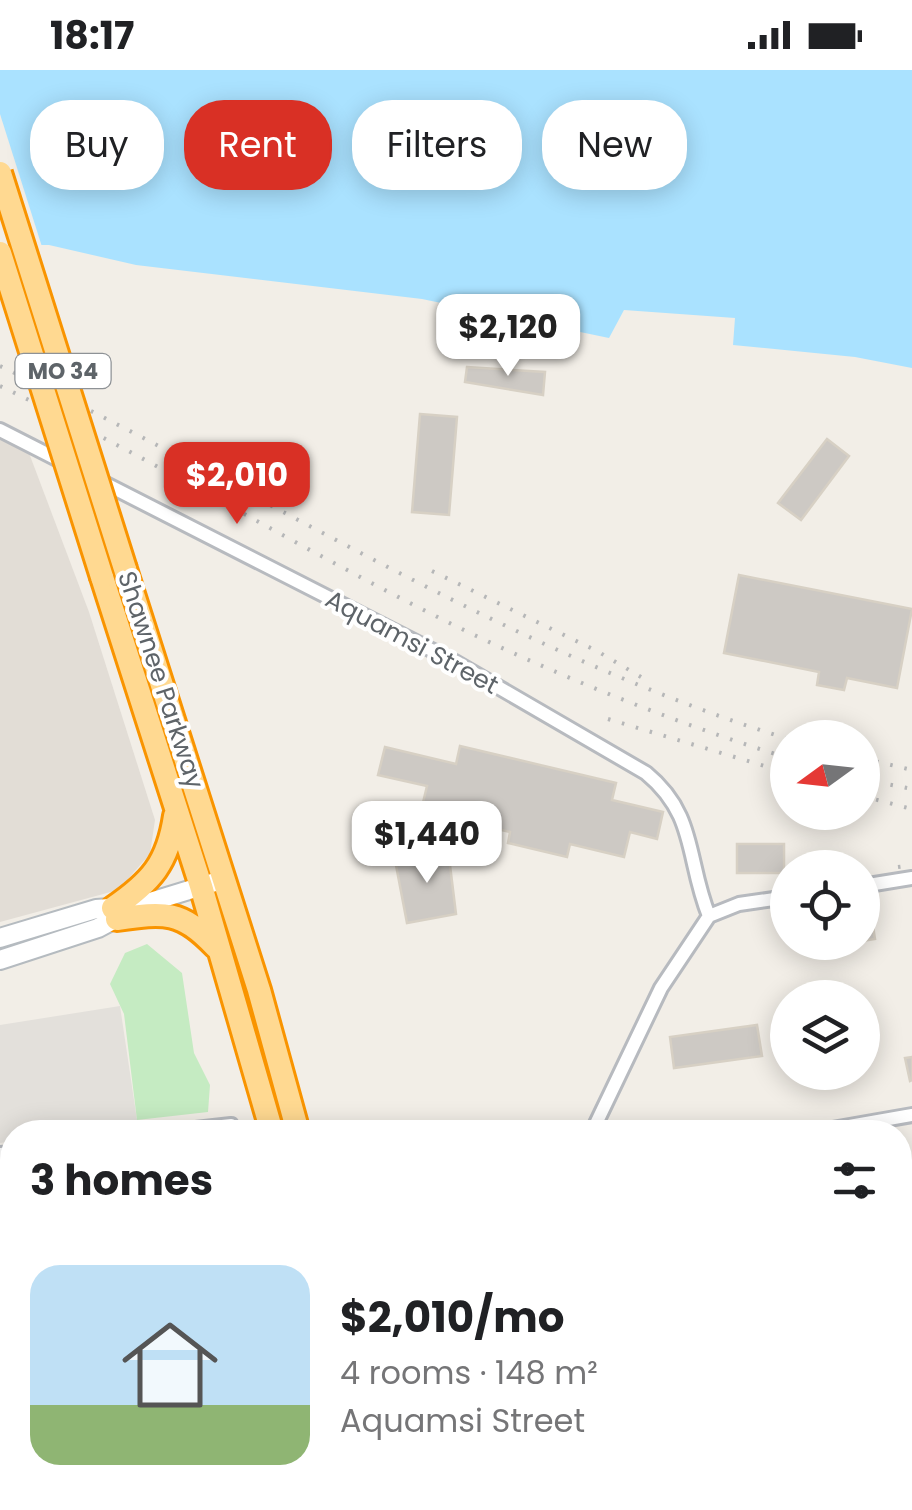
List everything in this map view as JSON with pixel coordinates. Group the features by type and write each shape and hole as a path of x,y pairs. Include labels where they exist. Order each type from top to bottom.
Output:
{"highway":[{"name":"Shawnee Parkway","path":"0,173 114,573 176,808 269,1120"},
{"name":"Shawnee Parkway","path":"0,252 225,879 295,1120"},
{"path":"122,911 162,868 176,808"},
{"path":"122,911 178,916 198,928 220,952"}],"street":[{"name":"Aquamsi Street","path":"0,430 455,662 646,772 670,792 681,811 694,879 709,916"},
{"path":"880,883 912,878"},
{"path":"0,960 122,911 225,879"},
{"path":"598,1120 661,988 709,916 739,904 770,900"},
{"path":"0,938 122,911"},
{"path":"880,1120 912,1114"}],"shaded area":[{"path":"0,439 29,453 89,612 155,820 150,854 118,890 0,922"},
{"path":"120,1006 137,1120 0,1120 0,1025"}],"green space":[{"path":"147,944 182,973 194,1053 210,1085 208,1112 137,1120 124,1014 110,984 125,953"}],"water":[{"path":"0,70 912,70 912,368 855,357 733,345 735,318 624,310 609,338 422,299 136,265 49,245 0,245"}],"pier":[{"path":"0,114 43,250 0,250"}],"building":[{"path":"467,367 545,372 543,395 465,382"},
{"path":"420,414 457,417 449,515 412,512"},
{"path":"827,439 849,456 801,520 778,503"},
{"path":"739,575 912,609 897,688 847,678 844,690 817,685 819,672 724,653"},
{"path":"460,746 616,783 612,800 663,812 657,839 630,832 624,857 570,844 567,857 508,843 510,832 421,811 427,786 378,775 385,747 456,764"},
{"path":"737,844 784,844 784,850 770,850 770,873 737,873"},
{"path":"448,849 456,914 407,923 395,860"},
{"path":"757,1025 762,1056 674,1068 670,1037"},
{"path":"912,1057 912,1080 910,1081 905,1058"}],"railway":[{"path":"0,366 484,616 684,703 770,733"},
{"path":"0,386 470,633 627,701 770,752"},
{"path":"432,571 597,651 641,677"},
{"path":"608,719 770,768"},
{"path":"880,762 912,770"},
{"path":"880,783 912,789"},
{"path":"880,801 912,809"},
{"path":"898,867 912,865"}]}
